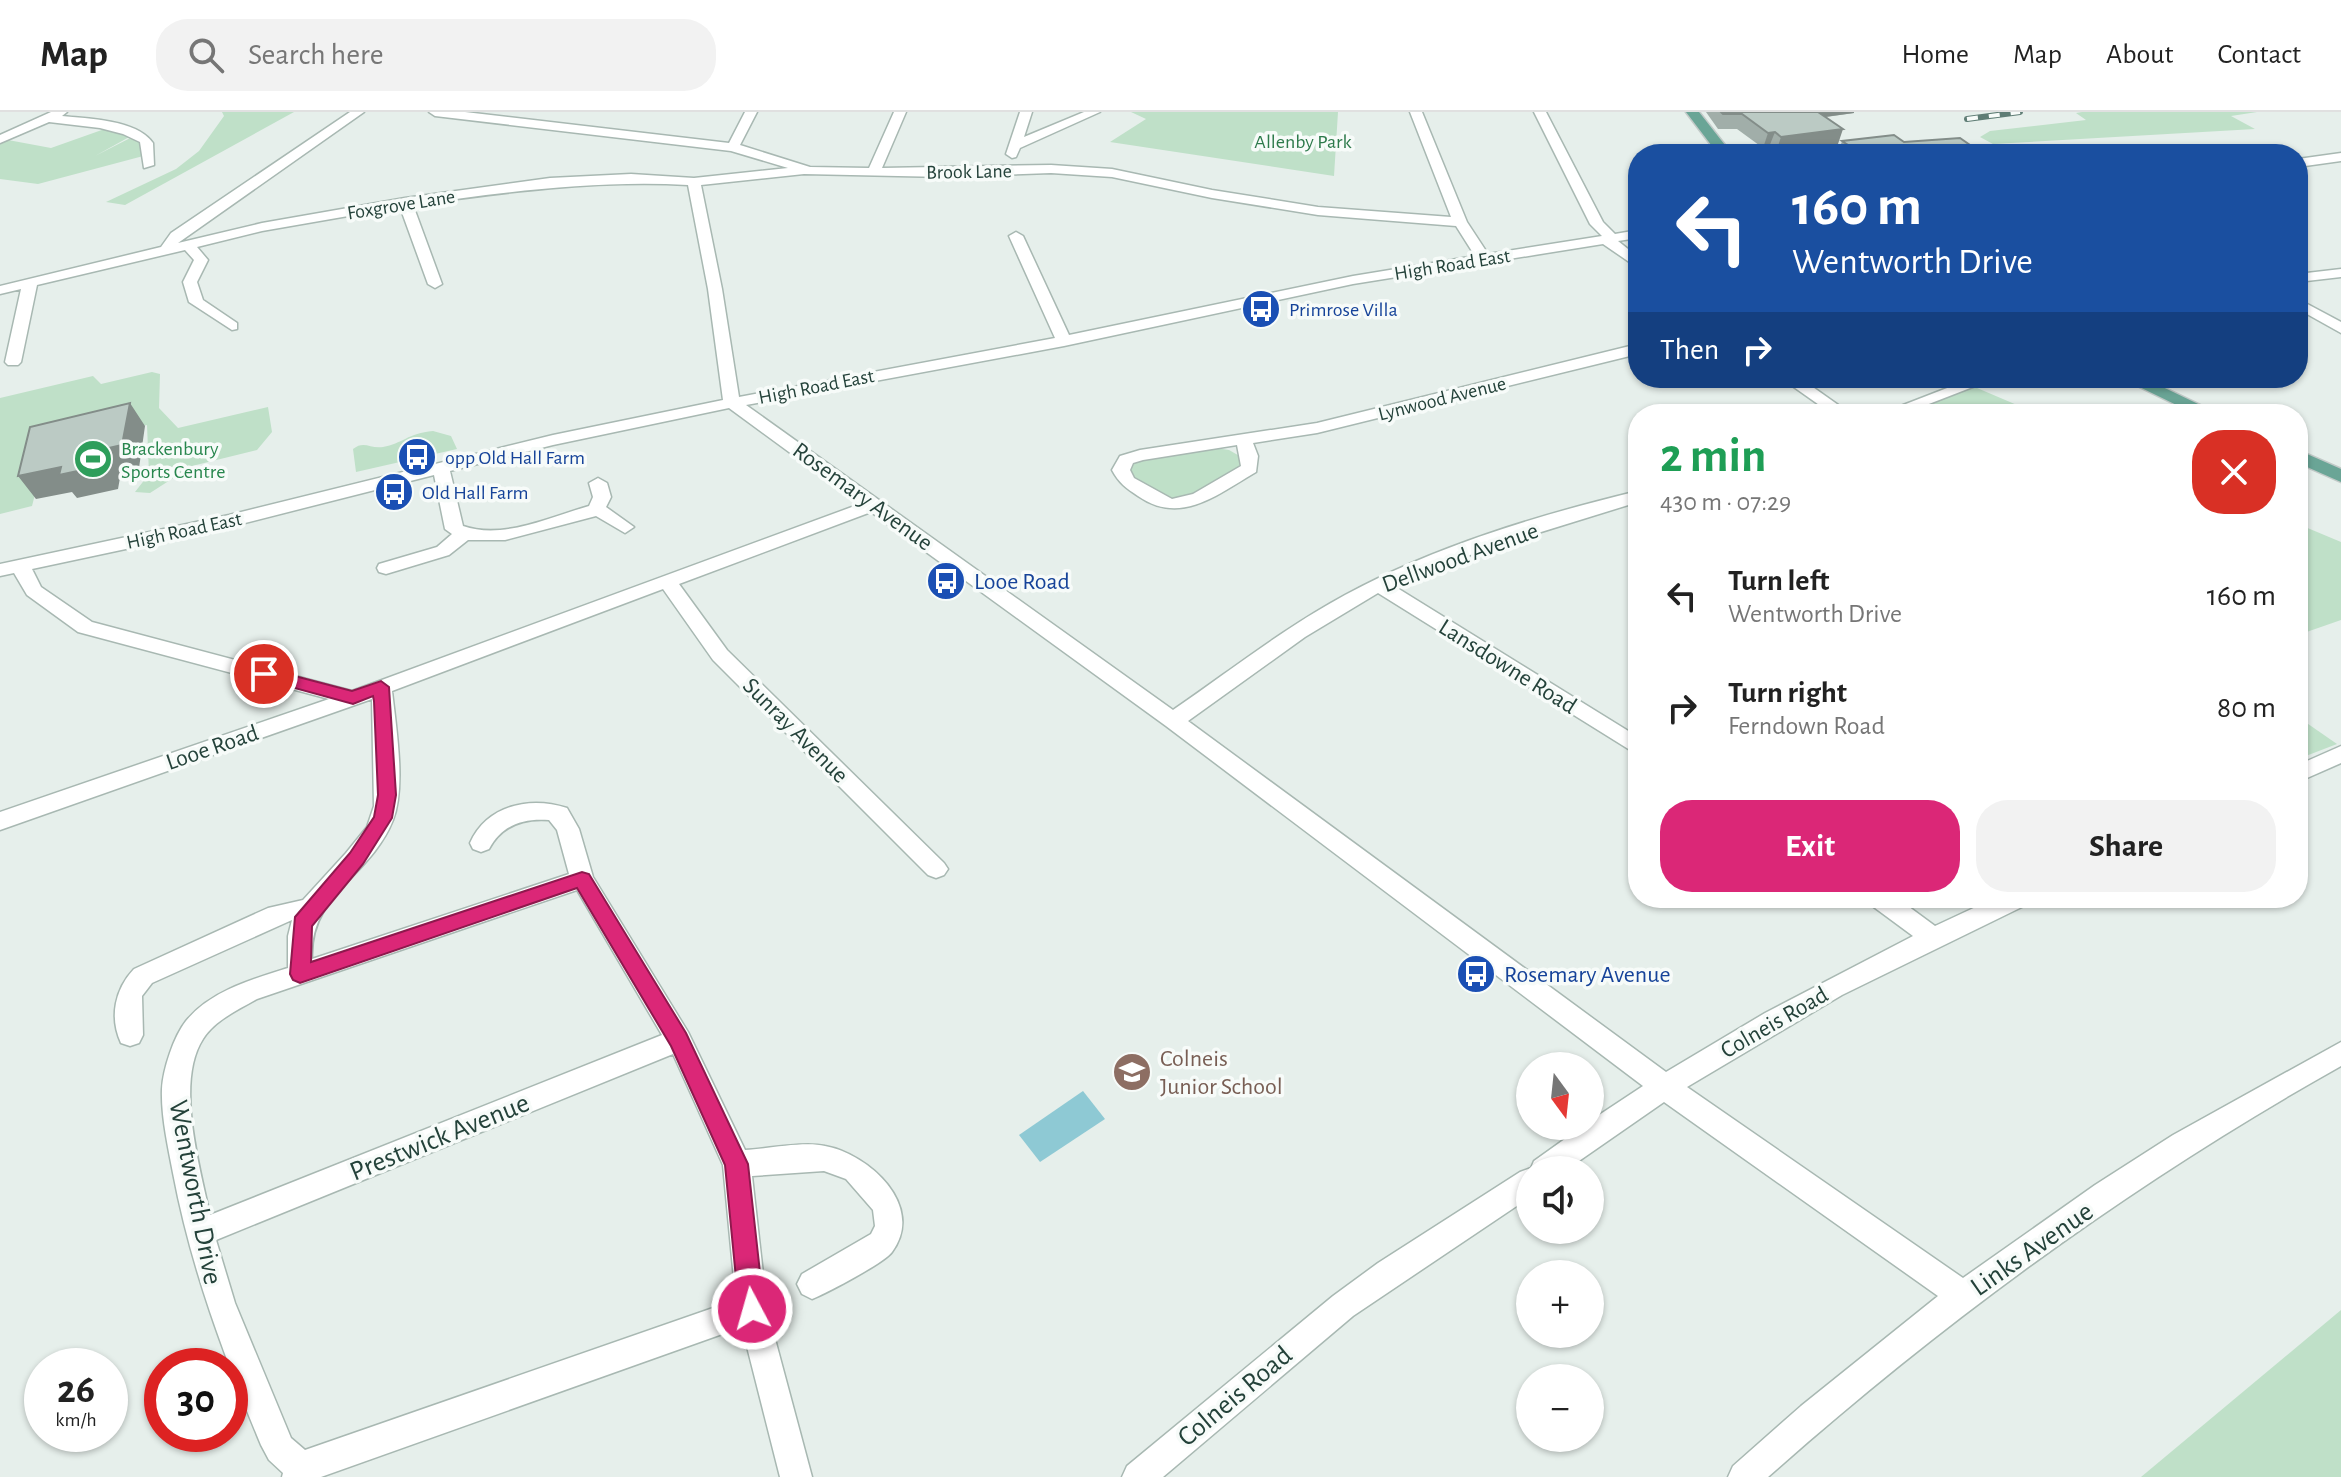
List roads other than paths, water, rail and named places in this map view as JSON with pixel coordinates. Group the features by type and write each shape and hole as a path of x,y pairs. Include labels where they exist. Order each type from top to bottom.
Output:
{"main road":[{"path":"1692,112 1717,144"},
{"path":"2152,388 2188,404"},
{"path":"2308,461 2341,476"}],"street":[{"path":"0,139 62,112"},
{"path":"166,250 176,236 358,112"},
{"name":"Brook Lane","path":"435,112 602,127 733,147 809,171 1112,173 1303,209 1460,222"},
{"path":"733,147 751,112"},
{"path":"874,171 900,112"},
{"path":"1005,170 1026,112"},
{"path":"1016,145 1094,112"},
{"path":"1416,112 1460,222 1484,259"},
{"path":"1540,112 1597,224 1628,255"},
{"path":"49,118 121,130 143,138 147,142 148,165"},
{"path":"2308,162 2341,157"},
{"name":"Foxgrove Lane","path":"0,290 262,227 405,202 550,182 631,178 694,182 809,171"},
{"path":"694,182 715,289 732,403"},
{"path":"405,202 435,284"},
{"name":"High Road East","path":"0,570 229,521 553,440 732,403 1064,341 1353,280 1628,235"},
{"path":"1016,236 1064,341"},
{"path":"188,245 201,260 190,282 196,302 232,326"},
{"path":"2308,277 2341,273"},
{"path":"13,362 30,283"},
{"path":"2308,309 2341,328"},
{"name":"Lynwood Avenue","path":"1244,441 1251,463 1247,471 1185,503 1171,505 1155,500 1127,481 1121,470 1126,460 1140,455 1331,425 1628,351"},
{"path":"1804,388 1828,404"},
{"path":"1916,404 1960,388"},
{"name":"Rosemary Avenue","path":"732,403 1173,721 1665,1087 1964,1296"},
{"path":"441,468 454,529 464,534 511,533 596,510 604,511 625,527"},
{"path":"596,510 602,497 598,483"},
{"name":"Dellwood Avenue","path":"1173,721 1329,613 1379,585 1450,557 1628,499"},
{"name":"Looe Road","path":"0,821 353,698 875,504"},
{"path":"386,568 443,551 464,534"},
{"path":"22,565 25,579 34,591 85,627 353,698"},
{"name":"Sunray Avenue","path":"667,581 720,655 936,869"},
{"name":"Lansdowne Road","path":"1379,585 1628,741"},
{"path":"300,974 300,930 310,910 356,859 383,818 387,795 381,687"},
{"path":"2308,769 2341,754"},
{"path":"481,843 485,831 503,819 542,810 555,811 565,822 582,879 679,1040 737,1164 752,1309 796,1477"},
{"name":"Wentworth Drive","path":"582,879 300,974 226,1002 202,1021 187,1044 175,1087 182,1147 199,1233 220,1303 272,1434 280,1449 300,1472 752,1309"},
{"path":"1893,908 1932,937"},
{"name":"Colneis Road","path":"1564,1156 1665,1087 1833,987 1996,908"},
{"path":"130,1035 126,1006 133,988 143,976 276,915 310,910"},
{"name":"Prestwick Avenue","path":"199,1233 679,1040"},
{"name":"Links Avenue","path":"1744,1477 1879,1360 1964,1296 2144,1170 2275,1087 2341,1053"},
{"path":"737,1164 824,1158 856,1170 884,1202 889,1228 881,1244 812,1284"},
{"name":"Colneis Road","path":"1138,1477 1291,1346 1354,1298 1516,1190"}],"water":[{"path":"1083,1091 1105,1119 1040,1162 1019,1135"}],"railway":[{"path":"1967,119 2020,112"}],"place":[{"name":"Primrose Villa","path":"1261,309"},
{"name":"opp Old Hall Farm","path":"417,457"},
{"name":"Brackenbury Sports Centre","path":"93,459"},
{"name":"Old Hall Farm","path":"394,492"},
{"name":"Looe Road","path":"946,581"},
{"name":"Rosemary Avenue","path":"1476,974"},
{"name":"Colneis Junior School","path":"1132,1072"}],"park label":[{"name":"Allenby Park","path":"1303,141"}]}
